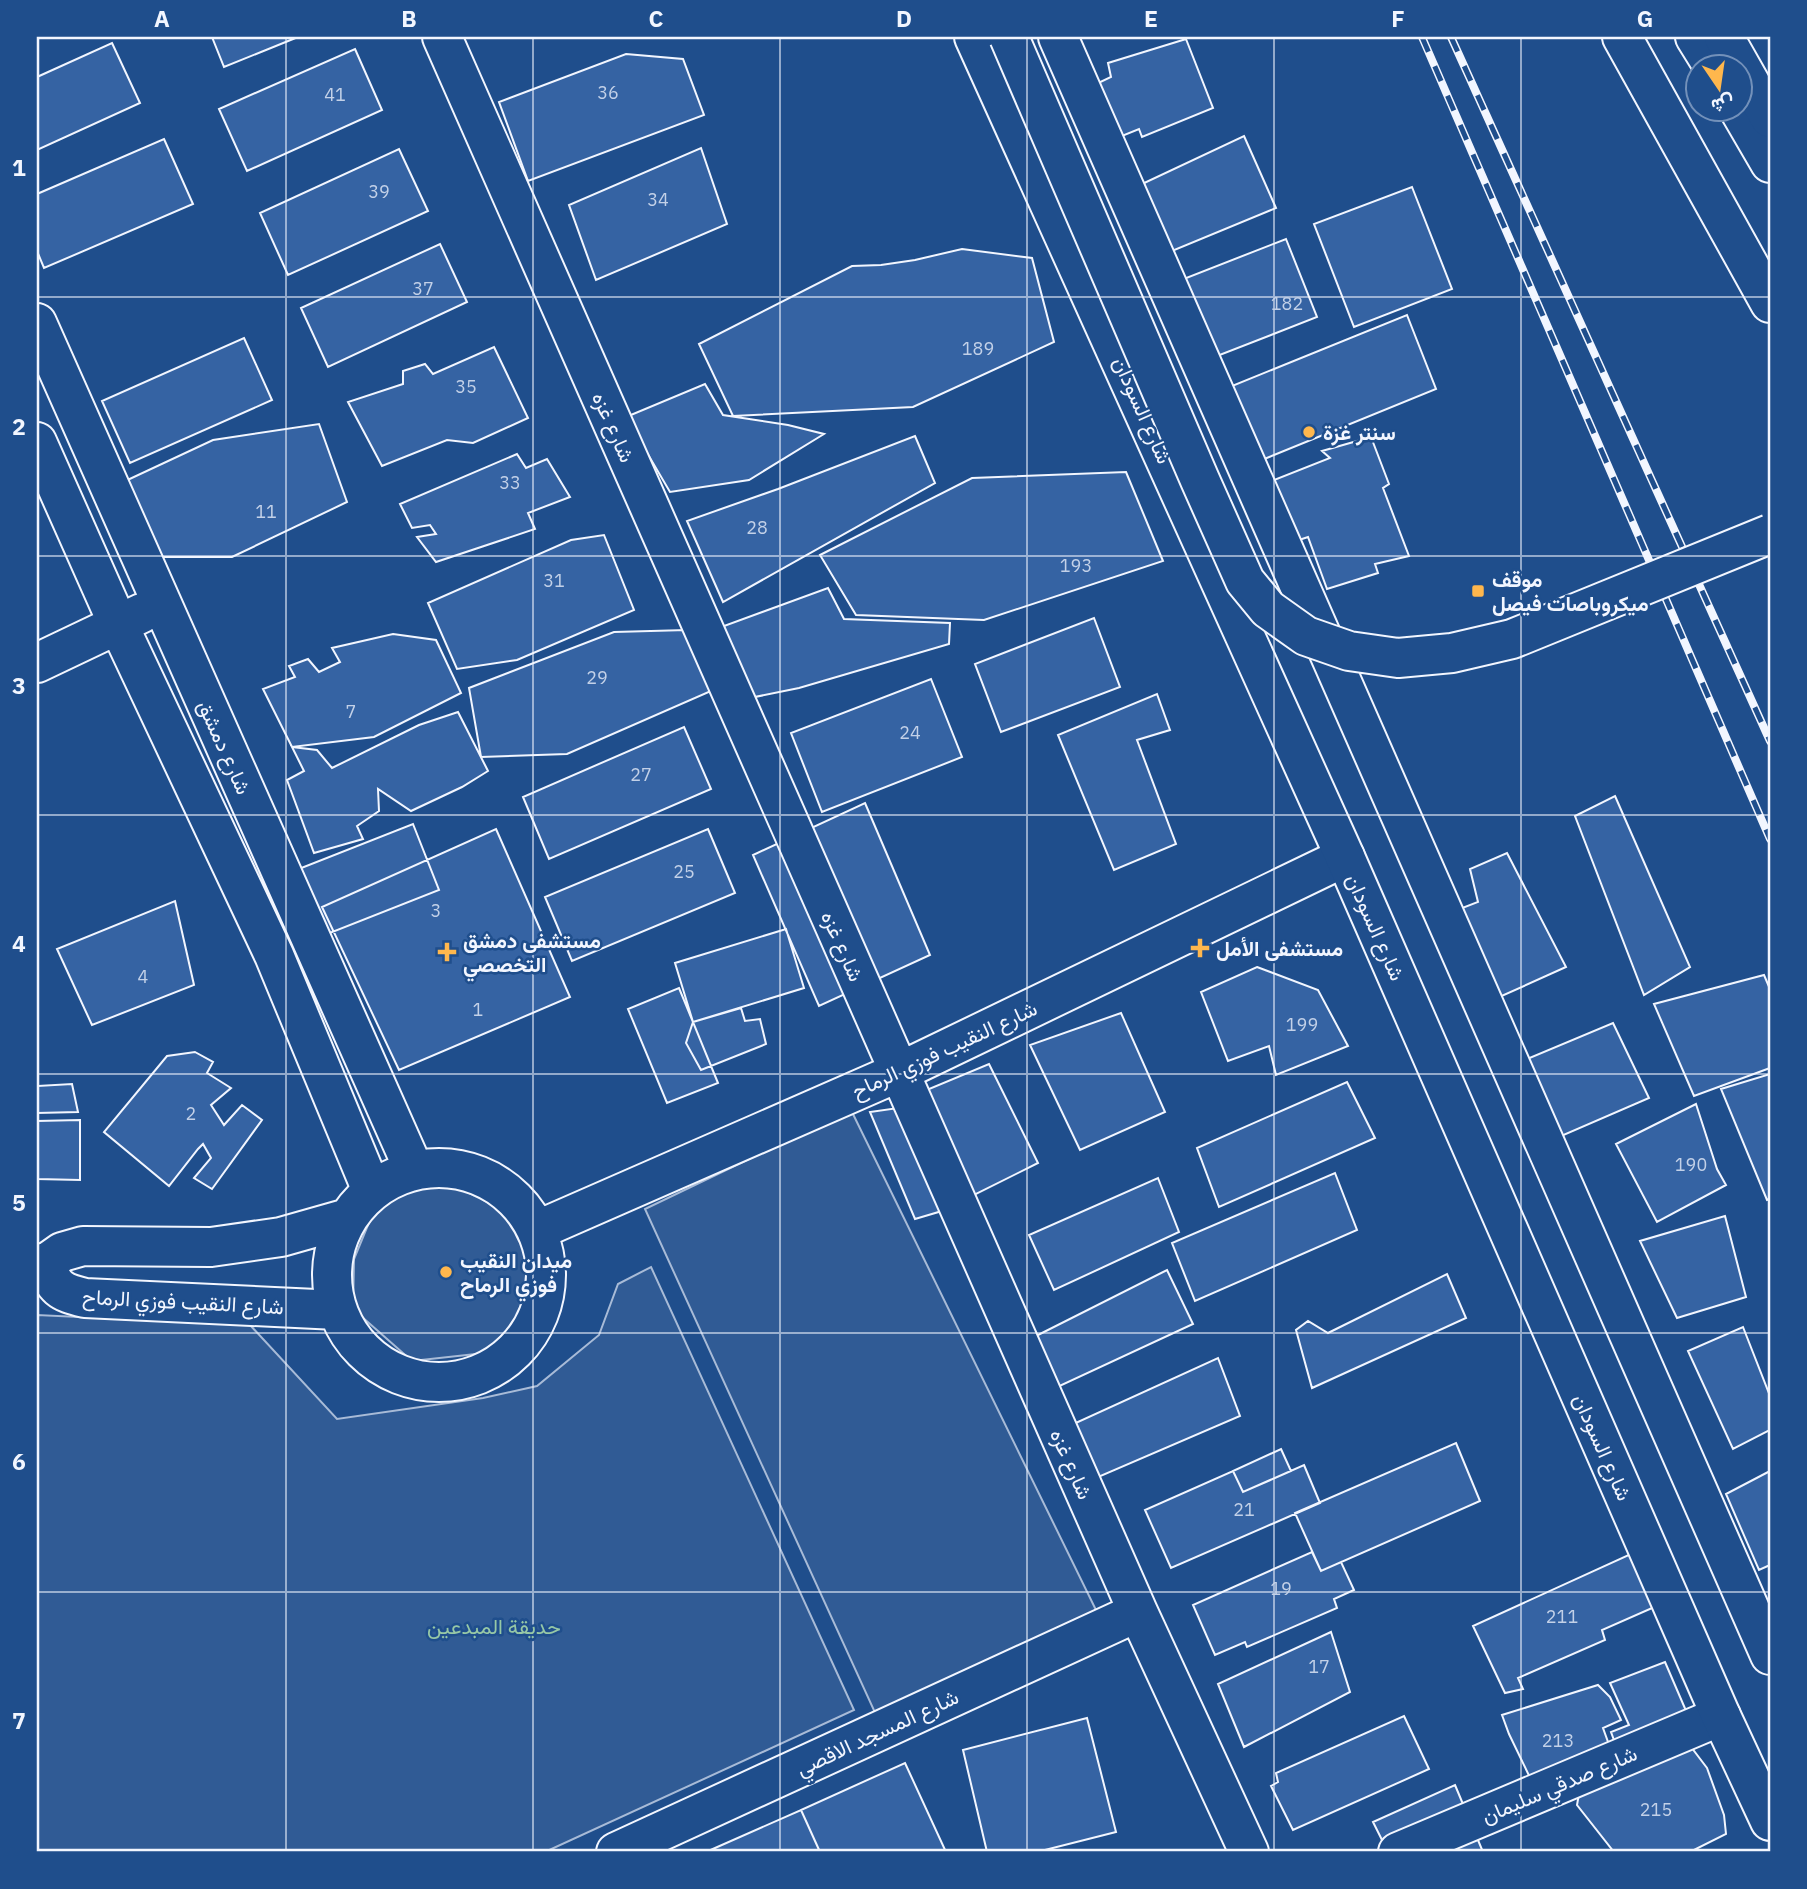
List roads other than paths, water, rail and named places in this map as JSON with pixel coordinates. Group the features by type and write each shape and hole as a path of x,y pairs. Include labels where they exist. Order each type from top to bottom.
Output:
{"main road":[{"name":"شارع غزه","path":"442,37 1138,1612 1249,1852"},
{"name":"شارع السودان","path":"974,37 1345,857 1721,1716 1770,1821"},
{"path":"1009,37 1245,581 1268,609 1306,636 1349,651 1398,658 1452,653 1512,639 1770,534"},
{"path":"1058,37 1770,1655"},
{"path":"1622,37 1770,303"},
{"path":"1695,37 1704,52"},
{"path":"1724,37 1770,118"},
{"path":"1746,122 1770,163"},
{"name":"شارع دمشق","path":"37,323 414,1170"},
{"name":"شارع دمشق","path":"37,442 118,624 274,955 360,1205"},
{"path":"37,663 162,603"},
{"name":"شارع النقيب فوزي الرماح","path":"538,1230 899,1072 1345,857"},
{"path":"414,1170 463,1170 508,1191 538,1230 547,1263 545,1298 532,1330 509,1357 480,1375 445,1382 411,1379 379,1364 354,1340 337,1310 332,1279 335,1247 360,1205 392,1178 414,1170"},
{"name":"شارع النقيب فوزي الرماح","path":"337,1310 85,1298 66,1294 52,1282 41,1264 62,1252 83,1246 211,1247 281,1237 360,1205"},
{"name":"شارع المسجد الاقصي","path":"616,1852 1138,1612"},
{"name":"شارع صدقي سليمان","path":"1398,1852 1721,1716"}],"railway":[{"path":"1422,37 1770,839"},
{"path":"1451,37 1770,741"}],"place":[{"name":"سنتر غزة","path":"1309,432"},
{"name":"موقف ميكروباصات فيصل","path":"1478,591"},
{"name":"مستشفى الأمل","path":"1200,948"},
{"name":"مستشفى دمشق التخصصي","path":"447,952"},
{"name":"ميدان النقيب فوزي الرماح","path":"446,1272"}],"park label":[{"name":"حديقة المبدعين","path":"494,1626"}]}
